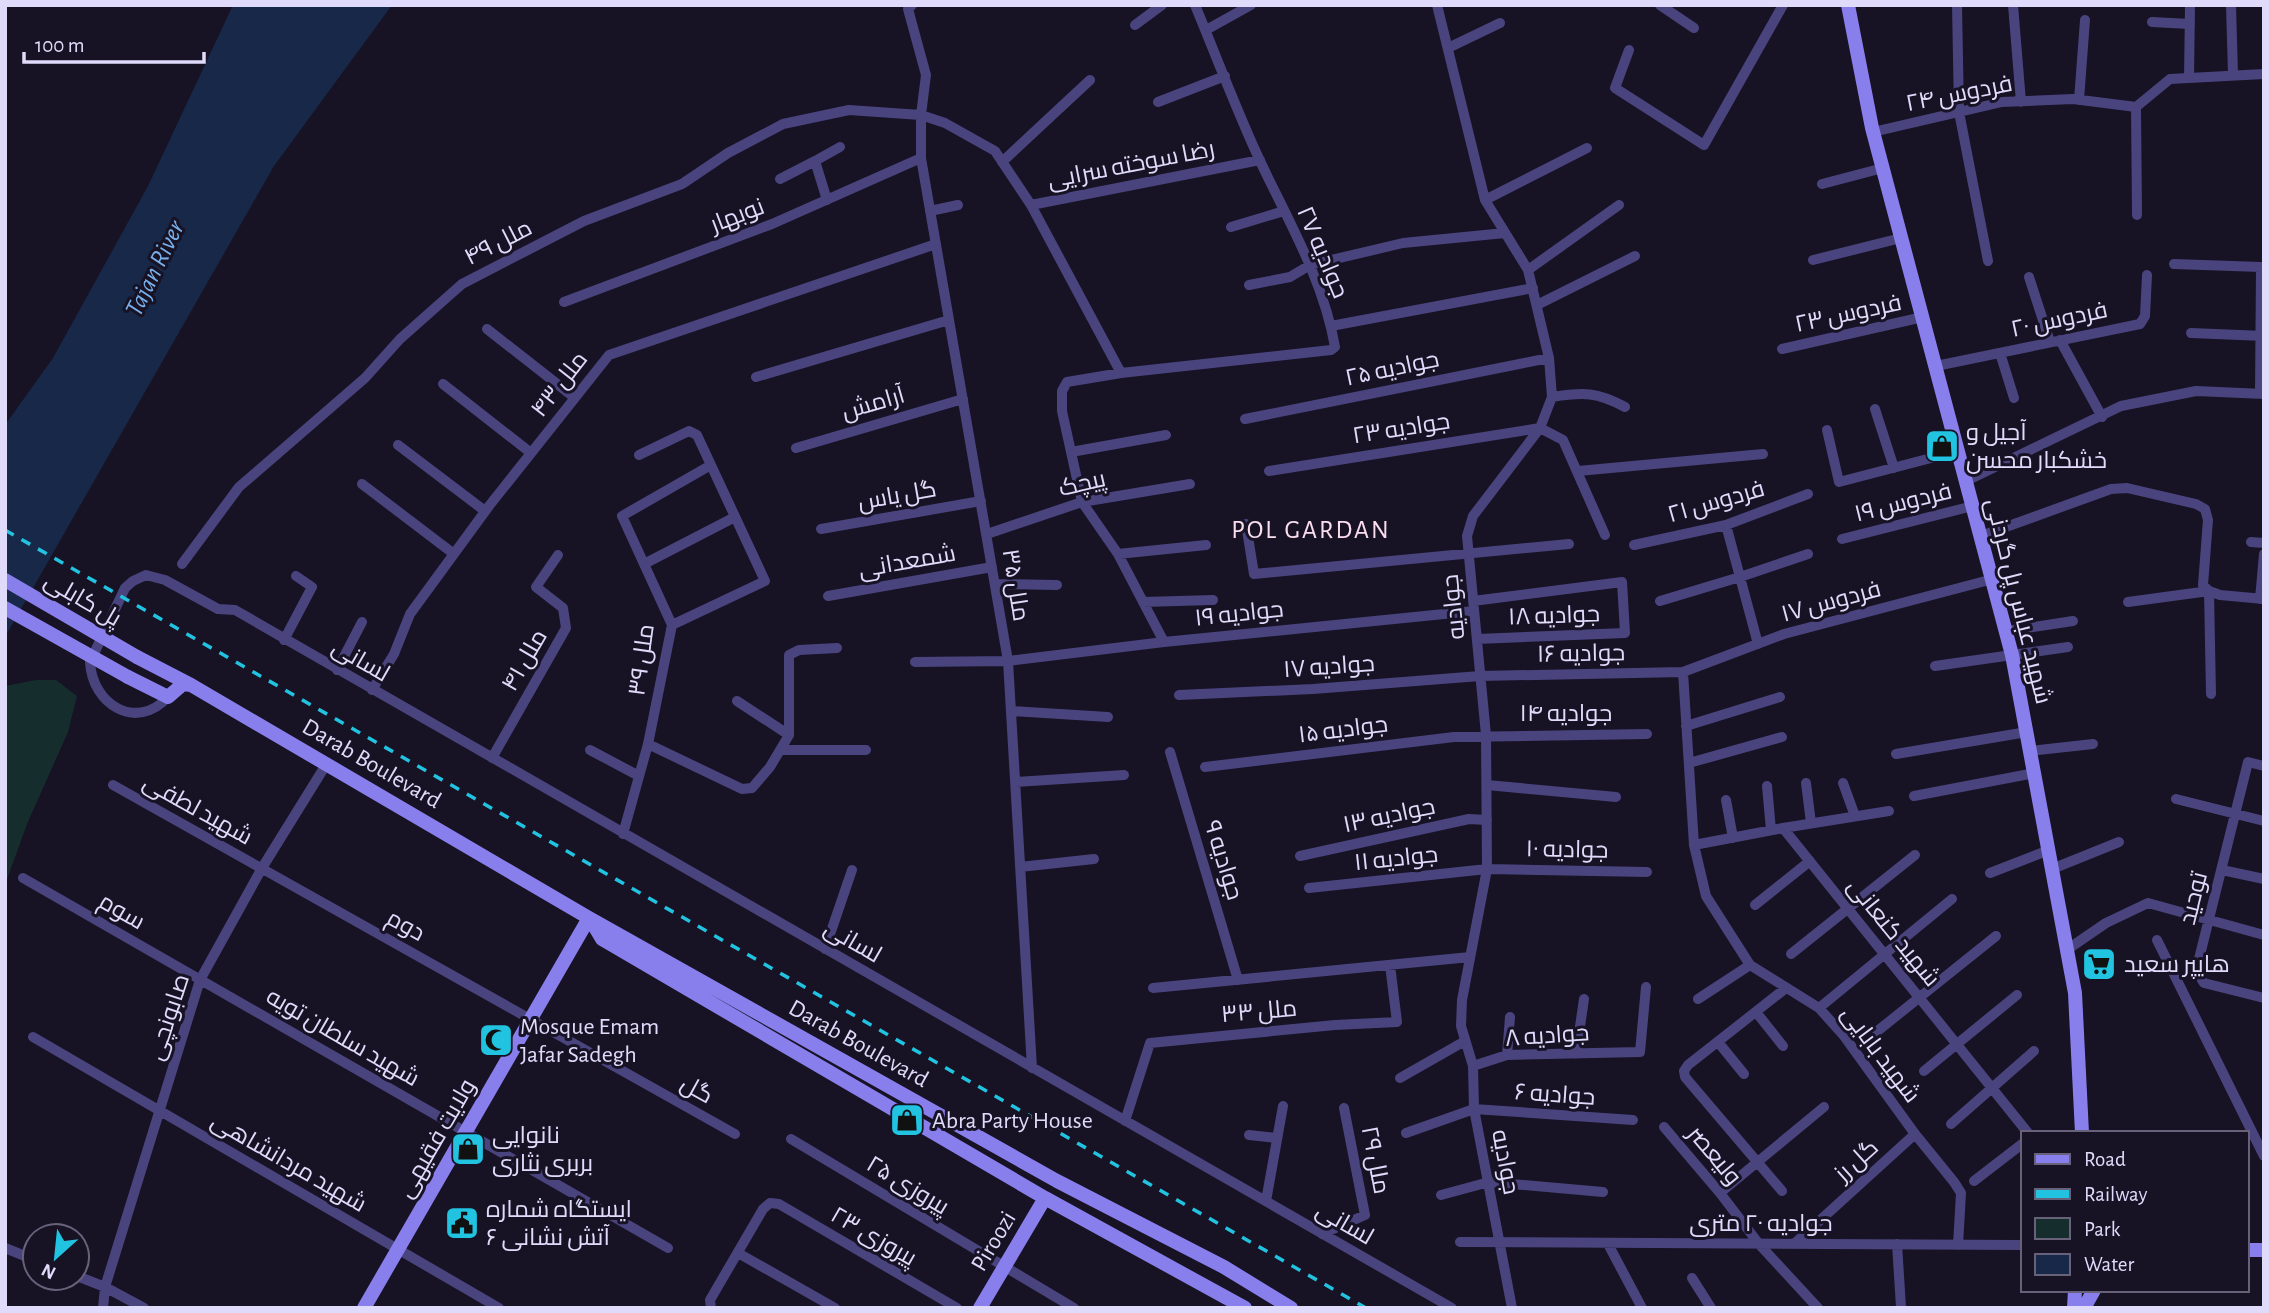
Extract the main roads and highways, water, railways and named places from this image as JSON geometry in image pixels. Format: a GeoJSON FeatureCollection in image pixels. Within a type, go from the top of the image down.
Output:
{"type":"FeatureCollection","features":[{"type":"Feature","properties":{"kind":"main road","name":"شهید عباس پل گردنی"},"geometry":{"type":"LineString","coordinates":[[1848,5],[1873,132],[2012,655],[2075,993],[2082,1131]]}},
{"type":"Feature","properties":{"kind":"main road","name":"پل کابلی"},"geometry":{"type":"LineString","coordinates":[[5,580],[137,657],[191,685]]}},
{"type":"Feature","properties":{"kind":"main road","name":"پل کابلی"},"geometry":{"type":"LineString","coordinates":[[5,608],[168,698],[183,684],[191,685]]}},
{"type":"Feature","properties":{"kind":"main road","name":"Darab Boulevard"},"geometry":{"type":"LineString","coordinates":[[191,685],[589,918],[1057,1181],[1235,1274],[1287,1307]]}},
{"type":"Feature","properties":{"kind":"main road","name":"Darab Boulevard"},"geometry":{"type":"LineString","coordinates":[[589,918],[603,939],[1045,1198],[1245,1308]]}},
{"type":"Feature","properties":{"kind":"main road","name":"ولایت فقیهی"},"geometry":{"type":"LineString","coordinates":[[364,1308],[589,918]]}},
{"type":"Feature","properties":{"kind":"main road","name":"Piroozi"},"geometry":{"type":"LineString","coordinates":[[980,1308],[1045,1198]]}},
{"type":"Feature","properties":{"kind":"main road"},"geometry":{"type":"LineString","coordinates":[[1224,1295],[1235,1274]]}},
{"type":"Feature","properties":{"kind":"main road"},"geometry":{"type":"LineString","coordinates":[[2084,1308],[2093,1292]]}},
{"type":"Feature","properties":{"kind":"water","name":"Tajan River"},"geometry":{"type":"Polygon","coordinates":[[[233,5],[392,5],[274,166],[5,637],[5,425],[53,358],[148,186],[233,5]]]}},
{"type":"Feature","properties":{"kind":"railway"},"geometry":{"type":"LineString","coordinates":[[5,530],[1366,1308]]}},
{"type":"Feature","properties":{"kind":"place","name":"آجیل و خشکبار محسن"},"geometry":{"type":"Point","coordinates":[1942,446]}},
{"type":"Feature","properties":{"kind":"place","name":"هایپر سعید"},"geometry":{"type":"Point","coordinates":[2099,964]}},
{"type":"Feature","properties":{"kind":"place","name":"Mosque Emam Jafar Sadegh"},"geometry":{"type":"Point","coordinates":[496,1040]}},
{"type":"Feature","properties":{"kind":"place","name":"Abra Party House"},"geometry":{"type":"Point","coordinates":[907,1120]}},
{"type":"Feature","properties":{"kind":"place","name":"نانوایی بربری نثاری"},"geometry":{"type":"Point","coordinates":[468,1149]}},
{"type":"Feature","properties":{"kind":"place","name":"ایستگاه شماره ۶ آتش نشانی"},"geometry":{"type":"Point","coordinates":[462,1223]}},
{"type":"Feature","properties":{"kind":"district","name":"POL GARDAN"},"geometry":{"type":"Point","coordinates":[1311,529]}}]}
